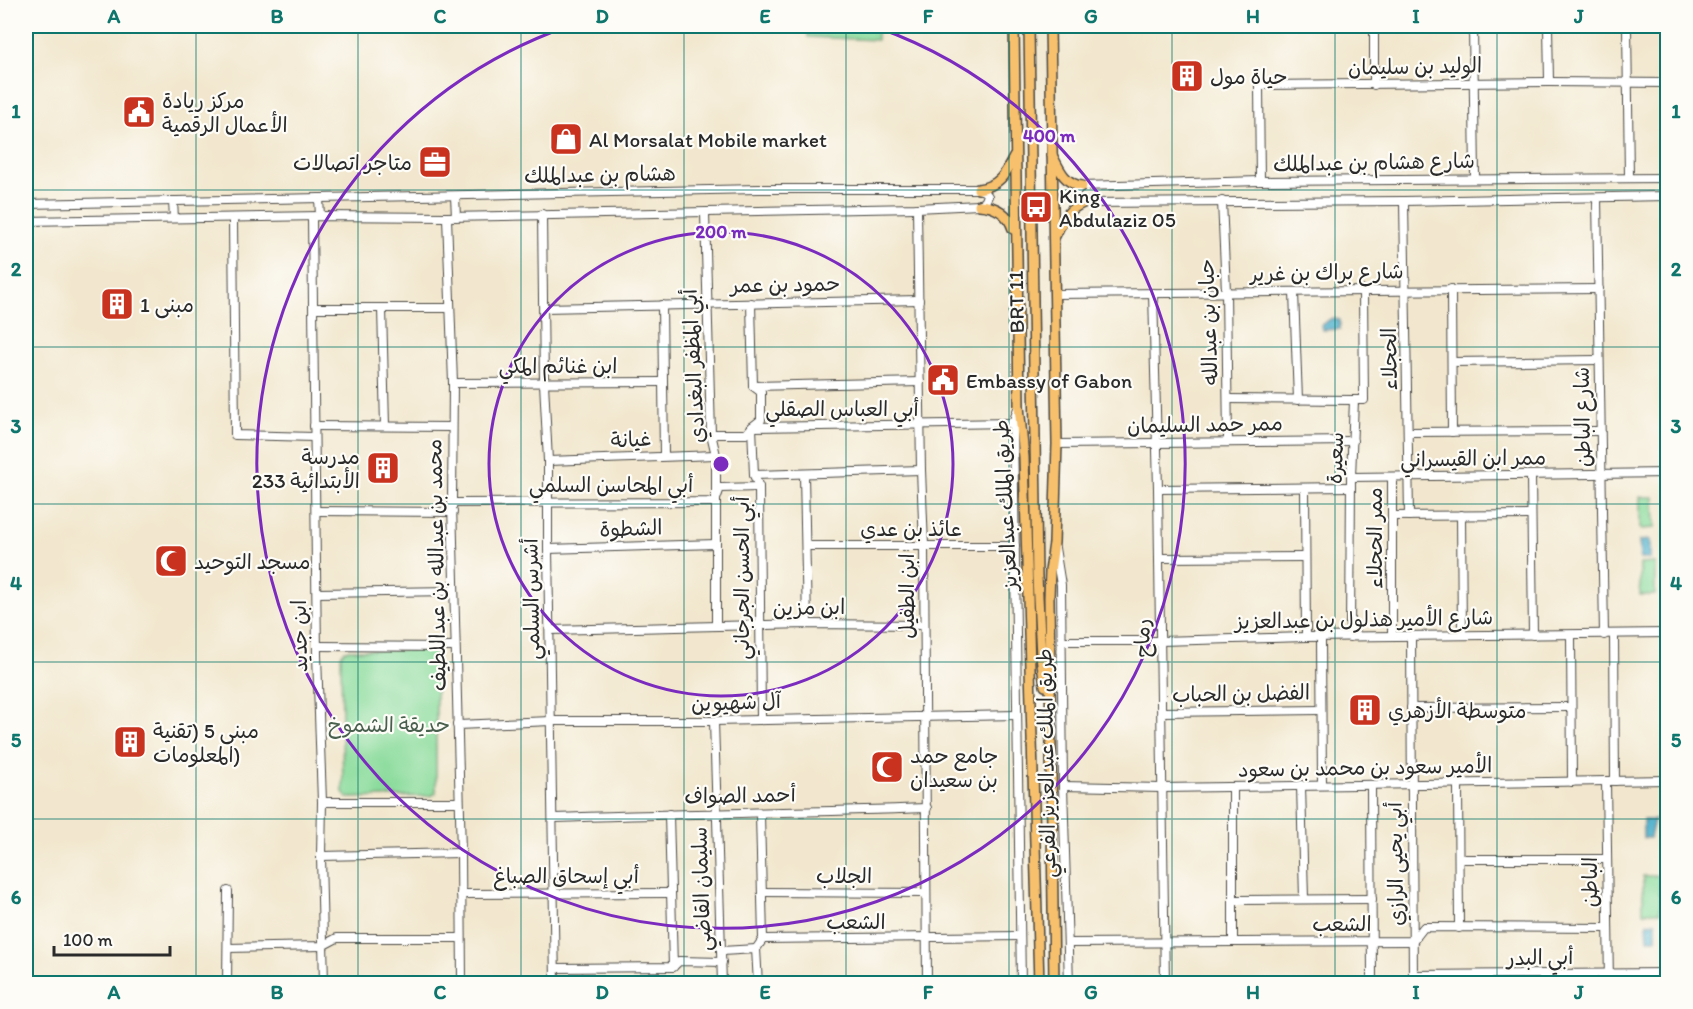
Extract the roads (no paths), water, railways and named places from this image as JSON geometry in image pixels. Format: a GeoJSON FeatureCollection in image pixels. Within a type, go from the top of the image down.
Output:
{"type":"FeatureCollection","features":[{"type":"Feature","properties":{"kind":"main road","name":"طريق الملك عبدالعزيز"},"geometry":{"type":"LineString","coordinates":[[1014,26],[1019,406],[1024,457],[1039,984]]}},
{"type":"Feature","properties":{"kind":"main road","name":"BRT 11"},"geometry":{"type":"LineString","coordinates":[[1029,26],[1037,577],[1041,656],[1049,703]]}},
{"type":"Feature","properties":{"kind":"main road","name":"طريق الملك عبدالعزيز"},"geometry":{"type":"LineString","coordinates":[[1050,26],[1057,444],[1054,543],[1049,598],[1054,984]]}},
{"type":"Feature","properties":{"kind":"main road"},"geometry":{"type":"LineString","coordinates":[[1051,153],[1068,182],[1082,186]]}},
{"type":"Feature","properties":{"kind":"main road"},"geometry":{"type":"LineString","coordinates":[[978,189],[992,186],[1003,178],[1014,155]]}},
{"type":"Feature","properties":{"kind":"main road"},"geometry":{"type":"LineString","coordinates":[[1053,240],[1066,214],[1083,203]]}},
{"type":"Feature","properties":{"kind":"main road"},"geometry":{"type":"LineString","coordinates":[[979,205],[1001,211],[1011,222],[1016,238]]}},
{"type":"Feature","properties":{"kind":"main road","name":"BRT 11"},"geometry":{"type":"LineString","coordinates":[[1029,660],[1035,643],[1037,577]]}},
{"type":"Feature","properties":{"kind":"street"},"geometry":{"type":"LineString","coordinates":[[1374,26],[1374,85]]}},
{"type":"Feature","properties":{"kind":"street"},"geometry":{"type":"LineString","coordinates":[[1473,26],[1475,178]]}},
{"type":"Feature","properties":{"kind":"street"},"geometry":{"type":"LineString","coordinates":[[1548,26],[1550,82]]}},
{"type":"Feature","properties":{"kind":"street"},"geometry":{"type":"LineString","coordinates":[[1627,26],[1629,178]]}},
{"type":"Feature","properties":{"kind":"street","name":"الوليد بن سليمان"},"geometry":{"type":"LineString","coordinates":[[1260,181],[1258,86],[1550,82],[1668,83]]}},
{"type":"Feature","properties":{"kind":"street","name":"شارع هشام بن عبدالملك"},"geometry":{"type":"LineString","coordinates":[[1082,186],[1475,178],[1668,178]]}},
{"type":"Feature","properties":{"kind":"street"},"geometry":{"type":"LineString","coordinates":[[1082,186],[1075,196],[1083,203]]}},
{"type":"Feature","properties":{"kind":"street","name":"هشام بن عبدالملك"},"geometry":{"type":"LineString","coordinates":[[26,204],[747,189],[978,189]]}},
{"type":"Feature","properties":{"kind":"street"},"geometry":{"type":"LineString","coordinates":[[978,189],[984,191],[988,196],[985,202],[979,205]]}},
{"type":"Feature","properties":{"kind":"street"},"geometry":{"type":"LineString","coordinates":[[455,196],[456,217]]}},
{"type":"Feature","properties":{"kind":"street","name":"شارع هشام بن عبدالملك"},"geometry":{"type":"LineString","coordinates":[[1083,203],[1404,201],[1668,196]]}},
{"type":"Feature","properties":{"kind":"street","name":"ابن جديد"},"geometry":{"type":"LineString","coordinates":[[319,198],[316,216],[314,308],[314,437],[324,984]]}},
{"type":"Feature","properties":{"kind":"street","name":"شارع الباطن"},"geometry":{"type":"LineString","coordinates":[[1597,198],[1604,634]]}},
{"type":"Feature","properties":{"kind":"street"},"geometry":{"type":"LineString","coordinates":[[173,201],[174,218]]}},
{"type":"Feature","properties":{"kind":"street","name":"حبان بن عبدالله"},"geometry":{"type":"LineString","coordinates":[[1222,201],[1226,291],[1227,442]]}},
{"type":"Feature","properties":{"kind":"street","name":"الحجلاء"},"geometry":{"type":"LineString","coordinates":[[1404,201],[1408,516]]}},
{"type":"Feature","properties":{"kind":"street","name":"هشام بن عبدالملك"},"geometry":{"type":"LineString","coordinates":[[26,221],[705,213],[979,205]]}},
{"type":"Feature","properties":{"kind":"street","name":"ابن الطفيل"},"geometry":{"type":"LineString","coordinates":[[918,208],[924,546],[927,982]]}},
{"type":"Feature","properties":{"kind":"street","name":"أبي المظفر البغدادي"},"geometry":{"type":"LineString","coordinates":[[705,213],[711,434],[716,455],[716,627]]}},
{"type":"Feature","properties":{"kind":"street","name":"أشرس السلمي"},"geometry":{"type":"LineString","coordinates":[[542,214],[544,383],[548,461],[555,984]]}},
{"type":"Feature","properties":{"kind":"street","name":"محمد بن عبدالله بن عبداللطيف"},"geometry":{"type":"LineString","coordinates":[[447,217],[453,383],[452,503],[462,984]]}},
{"type":"Feature","properties":{"kind":"street"},"geometry":{"type":"LineString","coordinates":[[233,219],[235,435],[314,437]]}},
{"type":"Feature","properties":{"kind":"street","name":"شارع براك بن غرير"},"geometry":{"type":"LineString","coordinates":[[1055,294],[1599,288]]}},
{"type":"Feature","properties":{"kind":"street"},"geometry":{"type":"LineString","coordinates":[[1451,289],[1452,432]]}},
{"type":"Feature","properties":{"kind":"street","name":"سعيرة"},"geometry":{"type":"LineString","coordinates":[[1350,637],[1354,400],[1364,400],[1364,290]]}},
{"type":"Feature","properties":{"kind":"street"},"geometry":{"type":"LineString","coordinates":[[1294,292],[1298,400]]}},
{"type":"Feature","properties":{"kind":"street","name":"رماح"},"geometry":{"type":"LineString","coordinates":[[1153,293],[1165,984]]}},
{"type":"Feature","properties":{"kind":"street","name":"حمود بن عمر"},"geometry":{"type":"LineString","coordinates":[[544,308],[919,300]]}},
{"type":"Feature","properties":{"kind":"street","name":"أبي الحسن الجرجاني"},"geometry":{"type":"LineString","coordinates":[[752,303],[753,386],[761,392],[761,420],[752,427],[754,475],[759,486],[761,719]]}},
{"type":"Feature","properties":{"kind":"street"},"geometry":{"type":"LineString","coordinates":[[662,305],[664,456]]}},
{"type":"Feature","properties":{"kind":"street"},"geometry":{"type":"LineString","coordinates":[[314,308],[450,308]]}},
{"type":"Feature","properties":{"kind":"street"},"geometry":{"type":"LineString","coordinates":[[382,308],[385,426]]}},
{"type":"Feature","properties":{"kind":"street"},"geometry":{"type":"LineString","coordinates":[[1452,362],[1599,360]]}},
{"type":"Feature","properties":{"kind":"street","name":"ابن غنائم المكي"},"geometry":{"type":"LineString","coordinates":[[453,383],[663,382]]}},
{"type":"Feature","properties":{"kind":"street"},"geometry":{"type":"LineString","coordinates":[[753,386],[920,382]]}},
{"type":"Feature","properties":{"kind":"street"},"geometry":{"type":"LineString","coordinates":[[1228,399],[1354,400]]}},
{"type":"Feature","properties":{"kind":"street","name":"طريق الملك عبدالعزيز الفرعي"},"geometry":{"type":"LineString","coordinates":[[1019,406],[1013,423],[1021,984]]}},
{"type":"Feature","properties":{"kind":"street","name":"أبي العباس الصقلي"},"geometry":{"type":"LineString","coordinates":[[711,434],[746,434],[752,427],[1013,423]]}},
{"type":"Feature","properties":{"kind":"street"},"geometry":{"type":"LineString","coordinates":[[314,426],[452,427]]}},
{"type":"Feature","properties":{"kind":"street"},"geometry":{"type":"LineString","coordinates":[[1408,432],[1600,431]]}},
{"type":"Feature","properties":{"kind":"street","name":"ممر حمد السليمان"},"geometry":{"type":"LineString","coordinates":[[1057,444],[1353,441]]}},
{"type":"Feature","properties":{"kind":"street","name":"غيانة"},"geometry":{"type":"LineString","coordinates":[[548,461],[716,455]]}},
{"type":"Feature","properties":{"kind":"street"},"geometry":{"type":"LineString","coordinates":[[754,475],[921,470]]}},
{"type":"Feature","properties":{"kind":"street","name":"ممر ابن القيسراني"},"geometry":{"type":"LineString","coordinates":[[1351,477],[1668,473]]}},
{"type":"Feature","properties":{"kind":"street"},"geometry":{"type":"LineString","coordinates":[[804,474],[807,624]]}},
{"type":"Feature","properties":{"kind":"street"},"geometry":{"type":"LineString","coordinates":[[1531,475],[1533,635]]}},
{"type":"Feature","properties":{"kind":"street","name":"ممر الحجلاء"},"geometry":{"type":"LineString","coordinates":[[1392,477],[1392,636]]}},
{"type":"Feature","properties":{"kind":"street","name":"أبي المحاسن السلمي"},"geometry":{"type":"LineString","coordinates":[[452,503],[715,502],[720,488],[759,486]]}},
{"type":"Feature","properties":{"kind":"street"},"geometry":{"type":"LineString","coordinates":[[1158,489],[1351,487]]}},
{"type":"Feature","properties":{"kind":"street"},"geometry":{"type":"LineString","coordinates":[[1305,488],[1306,637]]}},
{"type":"Feature","properties":{"kind":"street"},"geometry":{"type":"LineString","coordinates":[[316,511],[453,512]]}},
{"type":"Feature","properties":{"kind":"street"},"geometry":{"type":"LineString","coordinates":[[1461,515],[1462,635]]}},
{"type":"Feature","properties":{"kind":"street"},"geometry":{"type":"LineString","coordinates":[[1392,516],[1531,515]]}},
{"type":"Feature","properties":{"kind":"street","name":"طريق الملك عبدالعزيز الفرعي"},"geometry":{"type":"LineString","coordinates":[[1054,543],[1061,585],[1063,786],[1070,984]]}},
{"type":"Feature","properties":{"kind":"street","name":"الشطوة"},"geometry":{"type":"LineString","coordinates":[[548,549],[716,544]]}},
{"type":"Feature","properties":{"kind":"street","name":"عائذ بن عدي"},"geometry":{"type":"LineString","coordinates":[[807,546],[1015,546]]}},
{"type":"Feature","properties":{"kind":"street"},"geometry":{"type":"LineString","coordinates":[[1159,558],[1305,557]]}},
{"type":"Feature","properties":{"kind":"street"},"geometry":{"type":"LineString","coordinates":[[317,593],[454,591]]}},
{"type":"Feature","properties":{"kind":"street","name":"ابن مزين"},"geometry":{"type":"LineString","coordinates":[[550,630],[807,624],[924,625]]}},
{"type":"Feature","properties":{"kind":"street","name":"شارع الأمير هذلول بن عبدالعزيز"},"geometry":{"type":"LineString","coordinates":[[1062,641],[1668,633]]}},
{"type":"Feature","properties":{"kind":"street"},"geometry":{"type":"LineString","coordinates":[[1614,634],[1616,781]]}},
{"type":"Feature","properties":{"kind":"street"},"geometry":{"type":"LineString","coordinates":[[1571,635],[1572,782]]}},
{"type":"Feature","properties":{"kind":"street","name":"أبي يحيى الرازي"},"geometry":{"type":"LineString","coordinates":[[1411,636],[1413,979]]}},
{"type":"Feature","properties":{"kind":"street"},"geometry":{"type":"LineString","coordinates":[[1321,637],[1322,784]]}},
{"type":"Feature","properties":{"kind":"street"},"geometry":{"type":"LineString","coordinates":[[317,646],[455,647]]}},
{"type":"Feature","properties":{"kind":"street"},"geometry":{"type":"LineString","coordinates":[[1411,708],[1570,707]]}},
{"type":"Feature","properties":{"kind":"street","name":"الفضل بن الحباب"},"geometry":{"type":"LineString","coordinates":[[1162,712],[1321,710]]}},
{"type":"Feature","properties":{"kind":"street","name":"آل شهيوين"},"geometry":{"type":"LineString","coordinates":[[457,725],[551,721],[714,721],[1017,715]]}},
{"type":"Feature","properties":{"kind":"street","name":"سليمان القاضي"},"geometry":{"type":"LineString","coordinates":[[714,721],[722,984]]}},
{"type":"Feature","properties":{"kind":"street","name":"الأمير سعود بن محمد بن سعود"},"geometry":{"type":"LineString","coordinates":[[1063,786],[1162,788],[1301,784],[1668,780]]}},
{"type":"Feature","properties":{"kind":"street","name":"الباطن"},"geometry":{"type":"LineString","coordinates":[[1606,781],[1609,984]]}},
{"type":"Feature","properties":{"kind":"street"},"geometry":{"type":"LineString","coordinates":[[1301,784],[1304,899]]}},
{"type":"Feature","properties":{"kind":"street"},"geometry":{"type":"LineString","coordinates":[[1458,784],[1459,927]]}},
{"type":"Feature","properties":{"kind":"street"},"geometry":{"type":"LineString","coordinates":[[1371,785],[1372,984]]}},
{"type":"Feature","properties":{"kind":"street"},"geometry":{"type":"LineString","coordinates":[[1233,787],[1233,941]]}},
{"type":"Feature","properties":{"kind":"street"},"geometry":{"type":"LineString","coordinates":[[322,802],[459,802]]}},
{"type":"Feature","properties":{"kind":"street","name":"أحمد الصواف"},"geometry":{"type":"LineString","coordinates":[[554,818],[927,808]]}},
{"type":"Feature","properties":{"kind":"street"},"geometry":{"type":"LineString","coordinates":[[669,814],[672,967]]}},
{"type":"Feature","properties":{"kind":"street"},"geometry":{"type":"LineString","coordinates":[[758,984],[756,949],[763,939],[760,814]]}},
{"type":"Feature","properties":{"kind":"street"},"geometry":{"type":"LineString","coordinates":[[321,856],[461,853]]}},
{"type":"Feature","properties":{"kind":"street"},"geometry":{"type":"LineString","coordinates":[[1459,859],[1607,859]]}},
{"type":"Feature","properties":{"kind":"street"},"geometry":{"type":"LineString","coordinates":[[227,984],[228,891]]}},
{"type":"Feature","properties":{"kind":"street","name":"الجلاب"},"geometry":{"type":"LineString","coordinates":[[762,892],[926,893]]}},
{"type":"Feature","properties":{"kind":"street","name":"أبي إسحاق الصباغ"},"geometry":{"type":"LineString","coordinates":[[461,894],[670,893]]}},
{"type":"Feature","properties":{"kind":"street"},"geometry":{"type":"LineString","coordinates":[[1234,900],[1372,899]]}},
{"type":"Feature","properties":{"kind":"street"},"geometry":{"type":"LineString","coordinates":[[1413,941],[1424,927],[1608,928]]}},
{"type":"Feature","properties":{"kind":"street","name":"الشعب"},"geometry":{"type":"LineString","coordinates":[[763,939],[927,939],[936,936],[1020,936]]}},
{"type":"Feature","properties":{"kind":"street"},"geometry":{"type":"LineString","coordinates":[[228,948],[322,946],[337,938],[460,938]]}},
{"type":"Feature","properties":{"kind":"street","name":"الشعب"},"geometry":{"type":"LineString","coordinates":[[1069,943],[1413,941]]}},
{"type":"Feature","properties":{"kind":"street"},"geometry":{"type":"LineString","coordinates":[[722,951],[756,949]]}},
{"type":"Feature","properties":{"kind":"street"},"geometry":{"type":"LineString","coordinates":[[555,968],[672,967],[679,961],[722,962]]}},
{"type":"Feature","properties":{"kind":"street","name":"أبي البدر"},"geometry":{"type":"LineString","coordinates":[[1413,979],[1537,979],[1668,973]]}},
{"type":"Feature","properties":{"kind":"street"},"geometry":{"type":"LineString","coordinates":[[810,983],[927,982]]}},
{"type":"Feature","properties":{"kind":"water"},"geometry":{"type":"Polygon","coordinates":[[[1332,318],[1340,320],[1340,329],[1322,330],[1321,325],[1332,318]]]}},
{"type":"Feature","properties":{"kind":"water"},"geometry":{"type":"Polygon","coordinates":[[[1650,540],[1650,559],[1640,559],[1639,541],[1650,540]]]}},
{"type":"Feature","properties":{"kind":"water"},"geometry":{"type":"Polygon","coordinates":[[[1643,820],[1654,820],[1650,838],[1643,838],[1643,820]]]}},
{"type":"Feature","properties":{"kind":"water"},"geometry":{"type":"Polygon","coordinates":[[[1656,922],[1656,939],[1648,939],[1647,923],[1656,922]]]}},
{"type":"Feature","properties":{"kind":"place","name":"حياة مول"},"geometry":{"type":"Point","coordinates":[1187,76]}},
{"type":"Feature","properties":{"kind":"place","name":"مركز ريادة الأعمال الرقمية"},"geometry":{"type":"Point","coordinates":[139,112]}},
{"type":"Feature","properties":{"kind":"place","name":"Al Morsalat Mobile market"},"geometry":{"type":"Point","coordinates":[566,139]}},
{"type":"Feature","properties":{"kind":"place","name":"متاجر اتصالات"},"geometry":{"type":"Point","coordinates":[435,162]}},
{"type":"Feature","properties":{"kind":"place","name":"King Abdulaziz 05"},"geometry":{"type":"Point","coordinates":[1036,207]}},
{"type":"Feature","properties":{"kind":"place","name":"مبنى 1"},"geometry":{"type":"Point","coordinates":[117,304]}},
{"type":"Feature","properties":{"kind":"place","name":"Embassy of Gabon"},"geometry":{"type":"Point","coordinates":[943,380]}},
{"type":"Feature","properties":{"kind":"place","name":"مدرسة الأبتدائية 233"},"geometry":{"type":"Point","coordinates":[383,468]}},
{"type":"Feature","properties":{"kind":"place","name":"مسجد التوحيد"},"geometry":{"type":"Point","coordinates":[171,561]}},
{"type":"Feature","properties":{"kind":"place","name":"متوسطة الأزهري"},"geometry":{"type":"Point","coordinates":[1365,710]}},
{"type":"Feature","properties":{"kind":"place","name":"مبنى 5 (تقنية المعلومات)"},"geometry":{"type":"Point","coordinates":[130,742]}},
{"type":"Feature","properties":{"kind":"place","name":"جامع حمد بن سعيدان"},"geometry":{"type":"Point","coordinates":[887,767]}},
{"type":"Feature","properties":{"kind":"park label","name":"حديقة الشموخ"},"geometry":{"type":"Point","coordinates":[389,724]}}]}
